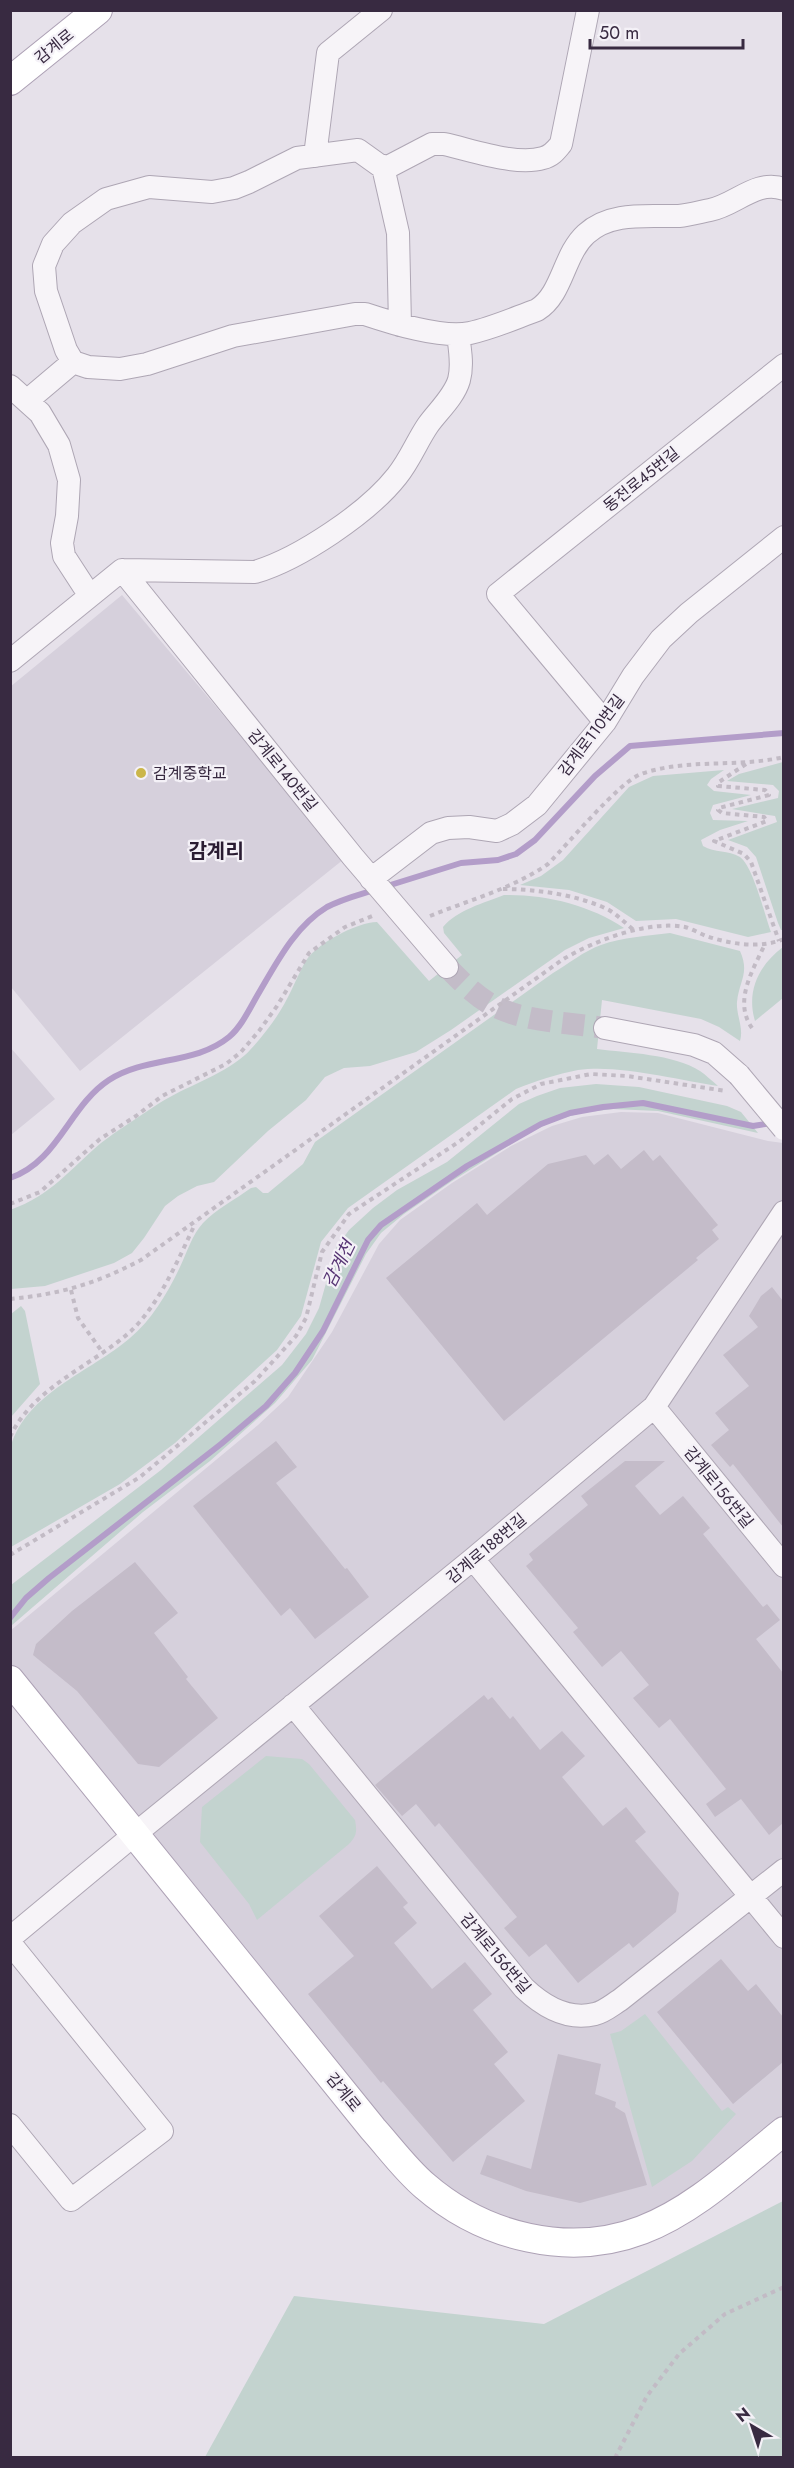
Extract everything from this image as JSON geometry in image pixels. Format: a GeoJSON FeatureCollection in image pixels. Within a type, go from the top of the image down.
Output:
{"type":"FeatureCollection","features":[{"type":"Feature","properties":{"kind":"main road","name":"감계로"},"geometry":{"type":"LineString","coordinates":[[10,81],[98,10]]}},
{"type":"Feature","properties":{"kind":"main road","name":"감계로"},"geometry":{"type":"LineString","coordinates":[[14,1683],[401,2161],[424,2186],[449,2205],[507,2231],[549,2242],[588,2244],[608,2240],[643,2230],[669,2218],[727,2177],[783,2131]]}},
{"type":"Feature","properties":{"kind":"street"},"geometry":{"type":"LineString","coordinates":[[315,156],[328,53],[381,10]]}},
{"type":"Feature","properties":{"kind":"street"},"geometry":{"type":"LineString","coordinates":[[588,10],[561,144],[555,153],[545,158],[525,161],[444,144],[432,144],[388,167],[383,167],[358,150],[297,158],[234,188],[212,192],[149,188],[106,199],[72,223],[53,244],[44,266],[46,291],[66,350],[73,362],[88,367],[120,369],[147,364],[233,336],[355,314],[365,314],[400,325],[458,335],[471,333],[537,310],[546,304],[569,255],[586,234],[604,222],[624,217],[681,215],[716,209],[751,191],[767,186],[783,189]]}},
{"type":"Feature","properties":{"kind":"street"},"geometry":{"type":"LineString","coordinates":[[383,167],[398,233],[400,325]]}},
{"type":"Feature","properties":{"kind":"street"},"geometry":{"type":"LineString","coordinates":[[10,661],[122,570],[255,572],[274,567],[332,532],[383,492],[396,477],[429,424],[457,386],[461,365],[458,335]]}},
{"type":"Feature","properties":{"kind":"street"},"geometry":{"type":"LineString","coordinates":[[73,362],[19,393],[51,428],[65,462],[69,480],[67,516],[62,543],[64,556],[90,596]]}},
{"type":"Feature","properties":{"kind":"street","name":"동전로45번길"},"geometry":{"type":"LineString","coordinates":[[605,722],[498,594],[783,364]]}},
{"type":"Feature","properties":{"kind":"street","name":"감계로110번길"},"geometry":{"type":"LineString","coordinates":[[371,879],[430,833],[448,828],[470,827],[496,831],[512,824],[537,805],[605,722],[633,676],[662,639],[689,612],[783,537]]}},
{"type":"Feature","properties":{"kind":"street","name":"감계로140번길"},"geometry":{"type":"LineString","coordinates":[[122,570],[371,879],[447,967]]}},
{"type":"Feature","properties":{"kind":"street"},"geometry":{"type":"LineString","coordinates":[[605,1028],[694,1045],[714,1053],[739,1075],[783,1129]]}},
{"type":"Feature","properties":{"kind":"street","name":"감계로188번길"},"geometry":{"type":"LineString","coordinates":[[10,1938],[473,1560],[654,1407],[783,1212]]}},
{"type":"Feature","properties":{"kind":"street","name":"감계로156번길"},"geometry":{"type":"LineString","coordinates":[[654,1407],[783,1566]]}},
{"type":"Feature","properties":{"kind":"street"},"geometry":{"type":"LineString","coordinates":[[473,1560],[783,1936]]}},
{"type":"Feature","properties":{"kind":"street","name":"감계로156번길"},"geometry":{"type":"LineString","coordinates":[[293,1705],[524,1988],[544,2006],[556,2012],[571,2015],[596,2014],[620,2001],[783,1870]]}},
{"type":"Feature","properties":{"kind":"street"},"geometry":{"type":"LineString","coordinates":[[10,1943],[162,2131],[71,2200],[10,2126]]}},
{"type":"Feature","properties":{"kind":"path"},"geometry":{"type":"LineString","coordinates":[[412,927],[426,918],[520,882],[548,864],[622,785],[640,774],[680,766],[746,764],[783,757]]}},
{"type":"Feature","properties":{"kind":"path"},"geometry":{"type":"LineString","coordinates":[[10,1299],[71,1290],[111,1276],[141,1260],[562,960],[590,945],[647,927],[685,927],[729,942],[765,944],[781,940],[751,861],[744,854],[714,841],[767,821],[764,817],[722,813],[718,810],[769,795],[765,790],[718,786],[719,782],[746,764]]}},
{"type":"Feature","properties":{"kind":"path"},"geometry":{"type":"LineString","coordinates":[[499,889],[533,891],[595,905],[609,910],[635,931]]}},
{"type":"Feature","properties":{"kind":"path"},"geometry":{"type":"LineString","coordinates":[[10,1204],[40,1192],[100,1139],[162,1096],[226,1064],[241,1052],[259,1031],[309,953],[345,927],[395,908]]}},
{"type":"Feature","properties":{"kind":"path"},"geometry":{"type":"LineString","coordinates":[[752,1028],[747,1022],[744,997],[746,986],[765,944]]}},
{"type":"Feature","properties":{"kind":"path"},"geometry":{"type":"LineString","coordinates":[[10,1555],[140,1478],[255,1381],[296,1336],[306,1318],[322,1252],[349,1214],[460,1142],[512,1099],[541,1084],[591,1074],[627,1076],[759,1098]]}},
{"type":"Feature","properties":{"kind":"path"},"geometry":{"type":"LineString","coordinates":[[10,1437],[26,1411],[103,1353],[143,1318],[177,1263],[196,1222]]}},
{"type":"Feature","properties":{"kind":"path"},"geometry":{"type":"LineString","coordinates":[[71,1290],[78,1318],[103,1353]]}},
{"type":"Feature","properties":{"kind":"path"},"geometry":{"type":"LineString","coordinates":[[615,2457],[647,2396],[679,2354],[725,2314],[783,2287]]}},
{"type":"Feature","properties":{"kind":"shaded area","name":"감계중학교"},"geometry":{"type":"Polygon","coordinates":[[[122,595],[344,859],[80,1071],[11,987],[10,687],[122,595]]]}},
{"type":"Feature","properties":{"kind":"shaded area"},"geometry":{"type":"Polygon","coordinates":[[[783,762],[784,930],[781,930],[756,857],[747,847],[728,840],[777,822],[775,816],[732,809],[778,798],[779,791],[773,785],[727,781],[739,774],[783,762]]]}},
{"type":"Feature","properties":{"kind":"shaded area"},"geometry":{"type":"Polygon","coordinates":[[[724,770],[711,779],[707,785],[714,791],[751,795],[713,805],[710,813],[713,820],[748,821],[720,830],[701,840],[703,846],[731,853],[745,862],[754,880],[771,932],[748,937],[676,919],[636,921],[607,902],[569,890],[520,885],[541,876],[563,860],[629,787],[653,776],[724,770]]]}},
{"type":"Feature","properties":{"kind":"shaded area"},"geometry":{"type":"Polygon","coordinates":[[[504,895],[535,896],[567,902],[597,913],[624,928],[589,938],[565,950],[416,1052],[370,1066],[344,1068],[325,1077],[306,1100],[268,1131],[214,1182],[197,1186],[165,1206],[132,1253],[114,1263],[45,1286],[11,1289],[10,1210],[25,1204],[49,1189],[101,1143],[158,1104],[235,1063],[245,1055],[277,1016],[304,964],[316,949],[347,930],[377,922],[429,981],[462,955],[444,933],[443,927],[463,912],[504,895]]]}},
{"type":"Feature","properties":{"kind":"shaded area"},"geometry":{"type":"Polygon","coordinates":[[[670,933],[740,951],[744,971],[737,1002],[740,1041],[719,1027],[701,1019],[602,1000],[597,1049],[650,1055],[677,1061],[700,1071],[718,1086],[629,1071],[594,1069],[562,1074],[516,1089],[348,1208],[321,1242],[301,1316],[277,1350],[175,1443],[120,1484],[11,1547],[11,1446],[19,1427],[45,1397],[115,1350],[138,1331],[159,1305],[196,1233],[208,1218],[251,1188],[256,1187],[263,1193],[268,1193],[303,1164],[315,1142],[582,954],[618,940],[670,933]]]}},
{"type":"Feature","properties":{"kind":"shaded area"},"geometry":{"type":"Polygon","coordinates":[[[783,947],[783,998],[755,1021],[752,999],[757,979],[767,962],[783,947]]]}},
{"type":"Feature","properties":{"kind":"shaded area"},"geometry":{"type":"Polygon","coordinates":[[[10,1047],[55,1099],[11,1135],[10,1135],[10,1047]]]}},
{"type":"Feature","properties":{"kind":"shaded area"},"geometry":{"type":"Polygon","coordinates":[[[596,1084],[639,1087],[727,1106],[741,1112],[758,1133],[658,1111],[613,1109],[581,1113],[553,1121],[529,1133],[452,1181],[381,1233],[366,1254],[312,1360],[275,1403],[210,1461],[143,1512],[11,1626],[11,1585],[161,1470],[282,1365],[306,1334],[319,1308],[336,1248],[349,1230],[397,1190],[447,1162],[519,1104],[560,1088],[596,1084]]]}},
{"type":"Feature","properties":{"kind":"shaded area"},"geometry":{"type":"Polygon","coordinates":[[[621,1112],[658,1113],[783,1143],[783,2131],[727,2177],[587,2244],[449,2204],[11,1680],[10,1631],[258,1425],[288,1397],[332,1332],[379,1244],[400,1220],[452,1183],[511,1146],[552,1126],[582,1117],[621,1112]]]}},
{"type":"Feature","properties":{"kind":"shaded area"},"geometry":{"type":"Polygon","coordinates":[[[21,1306],[25,1311],[40,1384],[11,1417],[11,1314],[21,1306]]]}},
{"type":"Feature","properties":{"kind":"shaded area"},"geometry":{"type":"Polygon","coordinates":[[[266,1756],[302,1759],[309,1764],[355,1820],[356,1830],[349,1844],[257,1920],[249,1904],[200,1842],[202,1807],[266,1756]]]}},
{"type":"Feature","properties":{"kind":"shaded area"},"geometry":{"type":"Polygon","coordinates":[[[645,2014],[722,2111],[728,2107],[736,2114],[692,2161],[652,2187],[610,2034],[621,2031],[645,2014]]]}},
{"type":"Feature","properties":{"kind":"shaded area"},"geometry":{"type":"Polygon","coordinates":[[[783,2201],[783,2457],[205,2457],[294,2296],[544,2324],[783,2201]]]}},
{"type":"Feature","properties":{"kind":"building"},"geometry":{"type":"Polygon","coordinates":[[[644,1150],[653,1161],[660,1155],[718,1225],[712,1230],[719,1239],[696,1258],[698,1260],[504,1421],[386,1278],[477,1203],[487,1215],[548,1164],[586,1155],[594,1165],[608,1154],[621,1169],[644,1150]]]}},
{"type":"Feature","properties":{"kind":"building"},"geometry":{"type":"Polygon","coordinates":[[[772,1287],[783,1301],[783,1527],[733,1464],[730,1467],[711,1445],[729,1430],[715,1413],[749,1386],[723,1355],[758,1327],[749,1316],[761,1296],[772,1287]]]}},
{"type":"Feature","properties":{"kind":"building"},"geometry":{"type":"Polygon","coordinates":[[[276,1441],[297,1467],[276,1483],[369,1597],[315,1639],[290,1608],[281,1616],[193,1506],[276,1441]]]}},
{"type":"Feature","properties":{"kind":"building"},"geometry":{"type":"Polygon","coordinates":[[[625,1461],[665,1461],[635,1486],[660,1515],[683,1496],[710,1528],[703,1534],[763,1607],[767,1604],[780,1620],[756,1639],[783,1673],[783,1823],[769,1835],[741,1799],[715,1817],[706,1804],[726,1789],[670,1719],[659,1728],[633,1698],[649,1685],[621,1651],[602,1667],[573,1632],[578,1628],[526,1566],[533,1560],[529,1554],[588,1505],[581,1496],[625,1461]]]}},
{"type":"Feature","properties":{"kind":"building"},"geometry":{"type":"Polygon","coordinates":[[[135,1562],[178,1613],[154,1633],[188,1677],[186,1679],[218,1718],[159,1767],[138,1764],[77,1691],[33,1655],[36,1644],[72,1611],[135,1562]]]}},
{"type":"Feature","properties":{"kind":"building"},"geometry":{"type":"Polygon","coordinates":[[[484,1695],[488,1700],[492,1697],[510,1719],[513,1716],[540,1750],[562,1731],[585,1756],[562,1777],[603,1826],[626,1807],[646,1832],[635,1841],[679,1893],[676,1912],[633,1948],[629,1943],[578,1983],[546,1944],[529,1957],[504,1928],[517,1917],[439,1823],[435,1827],[416,1804],[402,1816],[375,1785],[484,1695]]]}},
{"type":"Feature","properties":{"kind":"building"},"geometry":{"type":"Polygon","coordinates":[[[377,1866],[408,1903],[403,1907],[417,1923],[394,1943],[432,1989],[465,1962],[492,1994],[473,2010],[508,2052],[494,2064],[525,2101],[453,2162],[383,2081],[381,2083],[308,1994],[354,1956],[319,1916],[377,1866]]]}},
{"type":"Feature","properties":{"kind":"building"},"geometry":{"type":"Polygon","coordinates":[[[721,1959],[748,1991],[756,1984],[783,2017],[783,2062],[733,2104],[657,2012],[721,1959]]]}},
{"type":"Feature","properties":{"kind":"building"},"geometry":{"type":"Polygon","coordinates":[[[558,2054],[601,2064],[595,2094],[616,2102],[615,2107],[625,2113],[647,2185],[580,2203],[526,2191],[480,2174],[487,2155],[531,2169],[558,2054]]]}},
{"type":"Feature","properties":{"kind":"waterway"},"geometry":{"type":"LineString","coordinates":[[384,887],[461,863],[498,860],[516,854],[535,840],[595,776],[630,746],[784,733]]}},
{"type":"Feature","properties":{"kind":"waterway"},"geometry":{"type":"LineString","coordinates":[[10,1178],[40,1160],[83,1104],[109,1080],[139,1067],[201,1052],[229,1037],[244,1018],[287,947],[305,925],[327,907],[374,890]]}},
{"type":"Feature","properties":{"kind":"waterway","name":"감계천"},"geometry":{"type":"LineString","coordinates":[[10,1618],[26,1598],[49,1578],[221,1444],[266,1406],[295,1373],[323,1331],[368,1240],[381,1225],[467,1166],[541,1124],[570,1113],[603,1107],[643,1103],[753,1126],[772,1123]]}},
{"type":"Feature","properties":{"kind":"tunnel"},"geometry":{"type":"LineString","coordinates":[[447,967],[477,995],[510,1013],[605,1028]]}},
{"type":"Feature","properties":{"kind":"place","name":"감계중학교"},"geometry":{"type":"Point","coordinates":[141,773]}},
{"type":"Feature","properties":{"kind":"district","name":"감계리"},"geometry":{"type":"Point","coordinates":[216,851]}}]}
